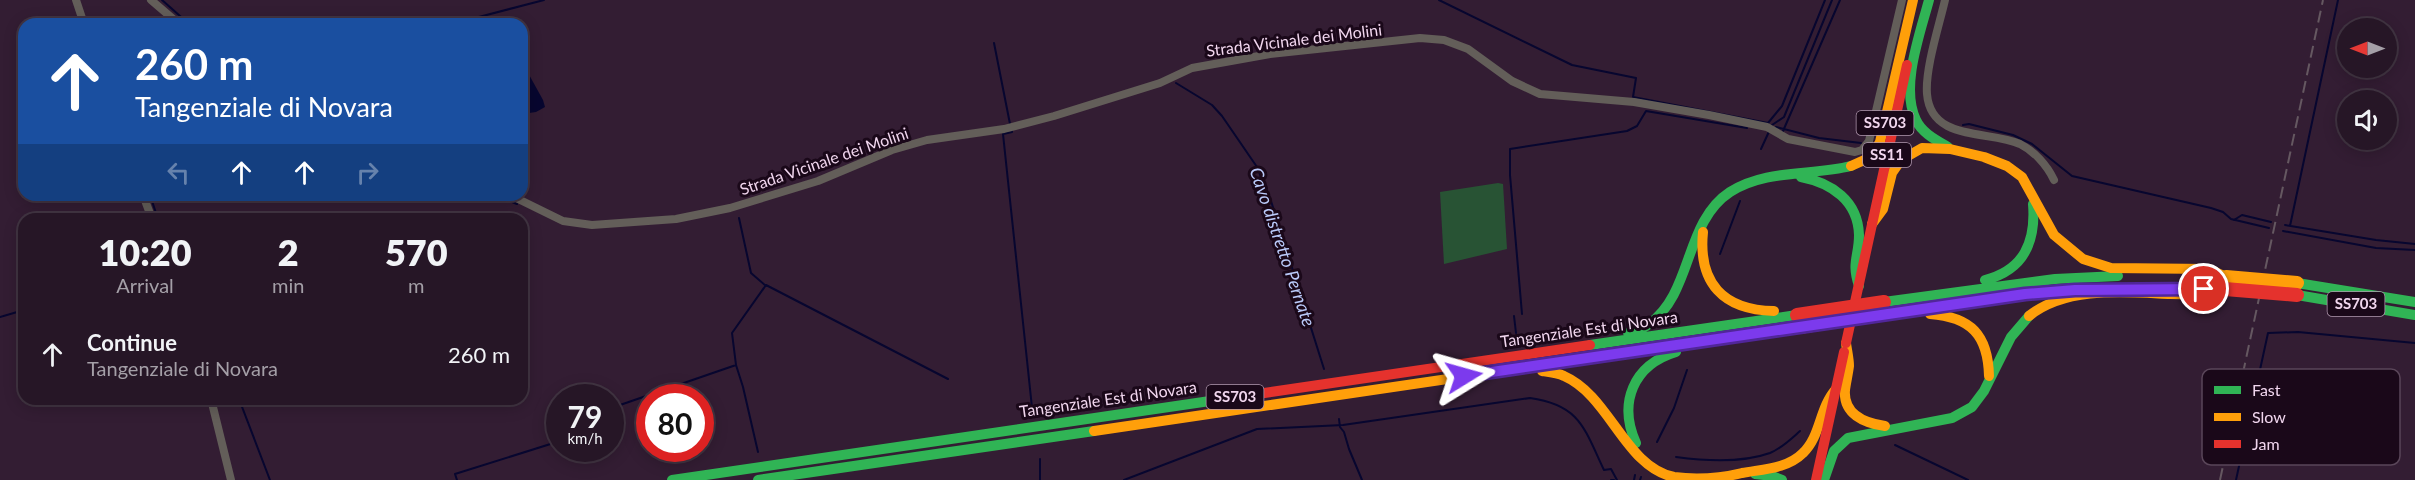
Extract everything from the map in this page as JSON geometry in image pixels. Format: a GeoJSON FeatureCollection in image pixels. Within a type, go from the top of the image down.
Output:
{"type":"FeatureCollection","features":[{"type":"Feature","properties":{"kind":"main road","name":"SS703"},"geometry":{"type":"LineString","coordinates":[[1436,368],[1486,354],[1642,329],[1662,314],[1668,304],[1694,242],[1718,202],[1741,186],[1786,176],[1853,166],[1873,155],[1882,137],[1913,0]]}},
{"type":"Feature","properties":{"kind":"main road","name":"SS11"},"geometry":{"type":"LineString","coordinates":[[1846,343],[1922,0]]}},
{"type":"Feature","properties":{"kind":"main road","name":"SS703"},"geometry":{"type":"LineString","coordinates":[[1929,0],[1910,83],[1911,104],[1915,120],[1926,133],[1950,149]]}},
{"type":"Feature","properties":{"kind":"main road","name":"SS703"},"geometry":{"type":"LineString","coordinates":[[1872,224],[1883,209],[1892,173],[1901,160],[1922,148],[1950,149],[1984,157],[2007,166],[2022,177],[2054,235],[2083,259],[2111,268],[2209,269],[2226,283]]}},
{"type":"Feature","properties":{"kind":"main road","name":"SS703"},"geometry":{"type":"LineString","coordinates":[[1786,176],[1823,182],[1838,190],[1847,199],[1856,216],[1859,232],[1854,269],[1859,286]]}},
{"type":"Feature","properties":{"kind":"main road"},"geometry":{"type":"LineString","coordinates":[[1883,308],[1893,294],[1996,279],[2010,272],[2023,258],[2034,232],[2033,197]]}},
{"type":"Feature","properties":{"kind":"main road","name":"SS703"},"geometry":{"type":"LineString","coordinates":[[1705,223],[1702,238],[1702,265],[1717,293],[1727,301],[1748,310],[1798,321]]}},
{"type":"Feature","properties":{"kind":"main road","name":"SS703"},"geometry":{"type":"LineString","coordinates":[[1824,480],[1832,454],[1841,442],[1858,435],[1940,421],[1961,415],[1977,404],[1988,387],[2012,335],[2029,316],[2051,302],[2098,295],[2210,295],[2226,283]]}},
{"type":"Feature","properties":{"kind":"main road","name":"SS703"},"geometry":{"type":"LineString","coordinates":[[1883,308],[2075,290],[2226,283],[2415,302]]}},
{"type":"Feature","properties":{"kind":"main road","name":"SS703"},"geometry":{"type":"LineString","coordinates":[[2297,289],[2415,315]]}},
{"type":"Feature","properties":{"kind":"main road"},"geometry":{"type":"LineString","coordinates":[[1798,321],[1883,308],[1957,318],[1972,327],[1984,341],[1990,358],[1988,387]]}},
{"type":"Feature","properties":{"kind":"main road","name":"Tangenziale Est di Novara"},"geometry":{"type":"LineString","coordinates":[[758,480],[1776,330],[1798,321]]}},
{"type":"Feature","properties":{"kind":"main road","name":"Tangenziale Est di Novara"},"geometry":{"type":"LineString","coordinates":[[672,480],[1436,368],[1798,321]]}},
{"type":"Feature","properties":{"kind":"main road","name":"SS703"},"geometry":{"type":"LineString","coordinates":[[1647,461],[1632,438],[1628,410],[1634,384],[1648,367],[1656,359],[1669,353],[1761,339],[1776,330]]}},
{"type":"Feature","properties":{"kind":"main road","name":"SS703"},"geometry":{"type":"LineString","coordinates":[[1846,343],[1849,367],[1845,396],[1849,409],[1858,420],[1866,424],[1903,427]]}},
{"type":"Feature","properties":{"kind":"main road"},"geometry":{"type":"LineString","coordinates":[[1816,480],[1846,343]]}},
{"type":"Feature","properties":{"kind":"main road","name":"SS703"},"geometry":{"type":"LineString","coordinates":[[1349,394],[1391,393],[1538,372],[1559,373],[1573,379],[1588,393],[1635,451],[1671,476],[1688,480],[1764,474],[1782,480]]}},
{"type":"Feature","properties":{"kind":"main road","name":"SS703"},"geometry":{"type":"LineString","coordinates":[[1737,475],[1785,464],[1804,452],[1818,431],[1825,402],[1836,389]]}},
{"type":"Feature","properties":{"kind":"street"},"geometry":{"type":"LineString","coordinates":[[76,0],[82,18]]}},
{"type":"Feature","properties":{"kind":"street"},"geometry":{"type":"LineString","coordinates":[[151,0],[172,18]]}},
{"type":"Feature","properties":{"kind":"street","name":"Strada Vicinale dei Molini"},"geometry":{"type":"LineString","coordinates":[[523,201],[563,220],[592,225],[676,219],[730,208],[818,181],[892,150],[927,140],[1011,127],[1160,83],[1192,68],[1270,54],[1420,38],[1444,40],[1468,49],[1512,81],[1540,94],[1634,102],[1767,127],[1781,135],[1855,152],[1865,147],[1869,141],[1902,0]]}},
{"type":"Feature","properties":{"kind":"street"},"geometry":{"type":"LineString","coordinates":[[1945,0],[1927,87],[1929,105],[1936,117],[1949,128],[1967,134],[2020,144],[2038,157],[2054,180]]}},
{"type":"Feature","properties":{"kind":"street"},"geometry":{"type":"LineString","coordinates":[[212,405],[231,480]]}},
{"type":"Feature","properties":{"kind":"green space"},"geometry":{"type":"Polygon","coordinates":[[[1503,184],[1507,249],[1444,264],[1440,192],[1503,184]]]}},
{"type":"Feature","properties":{"kind":"shaded area"},"geometry":{"type":"Polygon","coordinates":[[[528,73],[545,107],[528,113],[528,73]]]}},
{"type":"Feature","properties":{"kind":"waterway","name":"Cavo distretto Pernate"},"geometry":{"type":"LineString","coordinates":[[162,0],[182,18]]}},
{"type":"Feature","properties":{"kind":"waterway","name":"Cavo distretto Pernate"},"geometry":{"type":"LineString","coordinates":[[475,18],[544,0]]}},
{"type":"Feature","properties":{"kind":"waterway","name":"Cavo distretto Pernate"},"geometry":{"type":"LineString","coordinates":[[1439,0],[1572,65],[1636,78],[1633,97],[1768,123],[1782,106],[1825,0]]}},
{"type":"Feature","properties":{"kind":"waterway"},"geometry":{"type":"LineString","coordinates":[[1761,149],[1772,125],[1784,117],[1832,0]]}},
{"type":"Feature","properties":{"kind":"waterway","name":"Cavo distretto Pernate"},"geometry":{"type":"LineString","coordinates":[[1783,131],[1840,0]]}},
{"type":"Feature","properties":{"kind":"waterway","name":"Cavo distretto Pernate"},"geometry":{"type":"LineString","coordinates":[[2290,226],[2338,0]]}},
{"type":"Feature","properties":{"kind":"waterway"},"geometry":{"type":"LineString","coordinates":[[994,43],[1010,124]]}},
{"type":"Feature","properties":{"kind":"waterway","name":"Cavo distretto Pernate"},"geometry":{"type":"LineString","coordinates":[[1176,83],[1212,105],[1257,167],[1271,201],[1324,369]]}},
{"type":"Feature","properties":{"kind":"waterway"},"geometry":{"type":"LineString","coordinates":[[1522,314],[1510,175],[1510,149],[1627,131],[1637,126],[1646,111],[1747,128]]}},
{"type":"Feature","properties":{"kind":"waterway","name":"Cavo distretto Pernate"},"geometry":{"type":"LineString","coordinates":[[1963,125],[1969,124],[2013,135],[2032,144],[2072,176],[2211,208],[2223,212],[2231,219],[2269,228]]}},
{"type":"Feature","properties":{"kind":"waterway","name":"Cavo distretto Pernate"},"geometry":{"type":"LineString","coordinates":[[1776,127],[1819,138],[1861,143]]}},
{"type":"Feature","properties":{"kind":"waterway"},"geometry":{"type":"LineString","coordinates":[[1012,130],[1012,132],[1003,134],[1033,417]]}},
{"type":"Feature","properties":{"kind":"waterway","name":"Cavo distretto Pernate"},"geometry":{"type":"LineString","coordinates":[[152,201],[156,213]]}},
{"type":"Feature","properties":{"kind":"waterway","name":"Cavo distretto Pernate"},"geometry":{"type":"LineString","coordinates":[[510,201],[517,204]]}},
{"type":"Feature","properties":{"kind":"waterway"},"geometry":{"type":"LineString","coordinates":[[1720,254],[1740,201]]}},
{"type":"Feature","properties":{"kind":"waterway","name":"Cavo distretto Pernate"},"geometry":{"type":"LineString","coordinates":[[2234,220],[2242,215],[2271,222]]}},
{"type":"Feature","properties":{"kind":"waterway","name":"Cavo distretto Pernate"},"geometry":{"type":"LineString","coordinates":[[739,218],[751,273],[766,286]]}},
{"type":"Feature","properties":{"kind":"waterway","name":"Cavo distretto Pernate"},"geometry":{"type":"LineString","coordinates":[[2285,225],[2415,244]]}},
{"type":"Feature","properties":{"kind":"waterway","name":"Cavo distretto Pernate"},"geometry":{"type":"LineString","coordinates":[[2283,231],[2376,248],[2415,250]]}},
{"type":"Feature","properties":{"kind":"waterway","name":"Cavo distretto Pernate"},"geometry":{"type":"LineString","coordinates":[[736,365],[732,333],[766,285],[948,379]]}},
{"type":"Feature","properties":{"kind":"waterway","name":"Cavo distretto Pernate"},"geometry":{"type":"LineString","coordinates":[[0,317],[18,312]]}},
{"type":"Feature","properties":{"kind":"waterway","name":"Cavo distretto Pernate"},"geometry":{"type":"LineString","coordinates":[[1514,316],[1516,333]]}},
{"type":"Feature","properties":{"kind":"waterway","name":"Cavo distretto Pernate"},"geometry":{"type":"LineString","coordinates":[[2260,369],[2268,333],[2298,332],[2415,343]]}},
{"type":"Feature","properties":{"kind":"waterway","name":"Cavo distretto Pernate"},"geometry":{"type":"LineString","coordinates":[[624,404],[736,365],[758,452]]}},
{"type":"Feature","properties":{"kind":"waterway"},"geometry":{"type":"LineString","coordinates":[[1657,442],[1674,408],[1687,370]]}},
{"type":"Feature","properties":{"kind":"waterway","name":"Cavo distretto Pernate"},"geometry":{"type":"LineString","coordinates":[[1124,480],[1257,429],[1343,425],[1530,398],[1547,401],[1570,413],[1585,431],[1604,470],[1611,469],[1617,480]]}},
{"type":"Feature","properties":{"kind":"waterway","name":"Cavo distretto Pernate"},"geometry":{"type":"LineString","coordinates":[[241,405],[270,480]]}},
{"type":"Feature","properties":{"kind":"waterway","name":"Cavo distretto Pernate"},"geometry":{"type":"LineString","coordinates":[[1339,419],[1340,427],[1362,480]]}},
{"type":"Feature","properties":{"kind":"waterway","name":"Cavo distretto Pernate"},"geometry":{"type":"LineString","coordinates":[[1676,457],[1723,460],[1759,456],[1778,449],[1800,431]]}},
{"type":"Feature","properties":{"kind":"waterway","name":"Cavo distretto Pernate"},"geometry":{"type":"LineString","coordinates":[[457,480],[455,474],[546,445]]}},
{"type":"Feature","properties":{"kind":"waterway","name":"Cavo distretto Pernate"},"geometry":{"type":"LineString","coordinates":[[1895,445],[1968,480]]}},
{"type":"Feature","properties":{"kind":"waterway"},"geometry":{"type":"LineString","coordinates":[[1040,459],[1040,480]]}},
{"type":"Feature","properties":{"kind":"waterway","name":"Cavo distretto Pernate"},"geometry":{"type":"LineString","coordinates":[[2236,480],[2239,465]]}},
{"type":"Feature","properties":{"kind":"waterway"},"geometry":{"type":"LineString","coordinates":[[1634,480],[1635,475]]}},
{"type":"Feature","properties":{"kind":"railway"},"geometry":{"type":"LineString","coordinates":[[2244,369],[2323,0]]}},
{"type":"Feature","properties":{"kind":"railway"},"geometry":{"type":"LineString","coordinates":[[2220,480],[2223,465]]}},
{"type":"Feature","properties":{"kind":"traffic: fast"},"geometry":{"type":"LineString","coordinates":[[1929,0],[1913,60],[1910,92],[1916,120],[1922,129],[1948,147]]}},
{"type":"Feature","properties":{"kind":"traffic: fast"},"geometry":{"type":"LineString","coordinates":[[1628,333],[1645,327],[1663,311],[1674,295],[1704,221],[1715,205],[1730,192],[1774,176],[1851,166]]}},
{"type":"Feature","properties":{"kind":"traffic: fast"},"geometry":{"type":"LineString","coordinates":[[1801,177],[1833,189],[1854,212],[1859,235],[1855,265],[1859,286]]}},
{"type":"Feature","properties":{"kind":"traffic: fast"},"geometry":{"type":"LineString","coordinates":[[1985,280],[2009,269],[2025,252],[2032,231],[2033,204]]}},
{"type":"Feature","properties":{"kind":"traffic: fast"},"geometry":{"type":"LineString","coordinates":[[1884,302],[2055,279],[2118,276]]}},
{"type":"Feature","properties":{"kind":"traffic: fast"},"geometry":{"type":"LineString","coordinates":[[2297,283],[2415,302]]}},
{"type":"Feature","properties":{"kind":"traffic: fast"},"geometry":{"type":"LineString","coordinates":[[2297,295],[2415,315]]}},
{"type":"Feature","properties":{"kind":"traffic: fast"},"geometry":{"type":"LineString","coordinates":[[1590,345],[1797,315]]}},
{"type":"Feature","properties":{"kind":"traffic: fast"},"geometry":{"type":"LineString","coordinates":[[1824,480],[1834,451],[1848,438],[1952,418],[1972,407],[1984,391],[2011,337],[2029,316]]}},
{"type":"Feature","properties":{"kind":"traffic: fast"},"geometry":{"type":"LineString","coordinates":[[1636,443],[1629,414],[1629,400],[1633,387],[1649,366],[1676,352]]}},
{"type":"Feature","properties":{"kind":"traffic: fast"},"geometry":{"type":"LineString","coordinates":[[672,480],[1244,396]]}},
{"type":"Feature","properties":{"kind":"traffic: fast"},"geometry":{"type":"LineString","coordinates":[[758,480],[1094,431]]}},
{"type":"Feature","properties":{"kind":"traffic: fast"},"geometry":{"type":"LineString","coordinates":[[1755,474],[1782,480]]}},
{"type":"Feature","properties":{"kind":"traffic: slow"},"geometry":{"type":"LineString","coordinates":[[1851,166],[1871,157],[1880,142],[1913,0]]}},
{"type":"Feature","properties":{"kind":"traffic: slow"},"geometry":{"type":"LineString","coordinates":[[1872,224],[1883,209],[1892,173],[1901,160],[1922,148],[1950,149],[1984,157],[2007,166],[2022,177],[2054,235],[2083,259],[2111,268],[2209,269],[2226,277]]}},
{"type":"Feature","properties":{"kind":"traffic: slow"},"geometry":{"type":"LineString","coordinates":[[1703,232],[1705,266],[1718,290],[1728,299],[1741,305],[1774,311]]}},
{"type":"Feature","properties":{"kind":"traffic: slow"},"geometry":{"type":"LineString","coordinates":[[2226,277],[2297,283]]}},
{"type":"Feature","properties":{"kind":"traffic: slow"},"geometry":{"type":"LineString","coordinates":[[2029,316],[2044,306],[2078,295],[2115,292],[2198,294],[2225,289]]}},
{"type":"Feature","properties":{"kind":"traffic: slow"},"geometry":{"type":"LineString","coordinates":[[1799,327],[1882,314]]}},
{"type":"Feature","properties":{"kind":"traffic: slow"},"geometry":{"type":"LineString","coordinates":[[1930,314],[1956,319],[1975,331],[1985,349],[1989,376]]}},
{"type":"Feature","properties":{"kind":"traffic: slow"},"geometry":{"type":"LineString","coordinates":[[1846,343],[1849,366],[1845,390],[1847,405],[1856,416],[1863,420],[1885,426]]}},
{"type":"Feature","properties":{"kind":"traffic: slow"},"geometry":{"type":"LineString","coordinates":[[1094,431],[1597,357]]}},
{"type":"Feature","properties":{"kind":"traffic: slow"},"geometry":{"type":"LineString","coordinates":[[1542,371],[1562,375],[1580,386],[1594,399],[1643,460],[1657,471],[1682,478],[1734,475],[1774,467],[1797,458],[1809,446],[1826,405],[1836,389]]}},
{"type":"Feature","properties":{"kind":"traffic: jam"},"geometry":{"type":"LineString","coordinates":[[1846,343],[1907,65]]}},
{"type":"Feature","properties":{"kind":"traffic: jam"},"geometry":{"type":"LineString","coordinates":[[2225,289],[2297,295]]}},
{"type":"Feature","properties":{"kind":"traffic: jam"},"geometry":{"type":"LineString","coordinates":[[1882,314],[2025,294],[2067,291]]}},
{"type":"Feature","properties":{"kind":"traffic: jam"},"geometry":{"type":"LineString","coordinates":[[1797,315],[1884,302]]}},
{"type":"Feature","properties":{"kind":"traffic: jam"},"geometry":{"type":"LineString","coordinates":[[1597,357],[1799,327]]}},
{"type":"Feature","properties":{"kind":"traffic: jam"},"geometry":{"type":"LineString","coordinates":[[1244,396],[1590,345]]}},
{"type":"Feature","properties":{"kind":"traffic: jam"},"geometry":{"type":"LineString","coordinates":[[1816,480],[1844,352]]}},
{"type":"Feature","properties":{"kind":"route"},"geometry":{"type":"LineString","coordinates":[[1464,376],[2025,294],[2075,290],[2204,289]]}}]}
